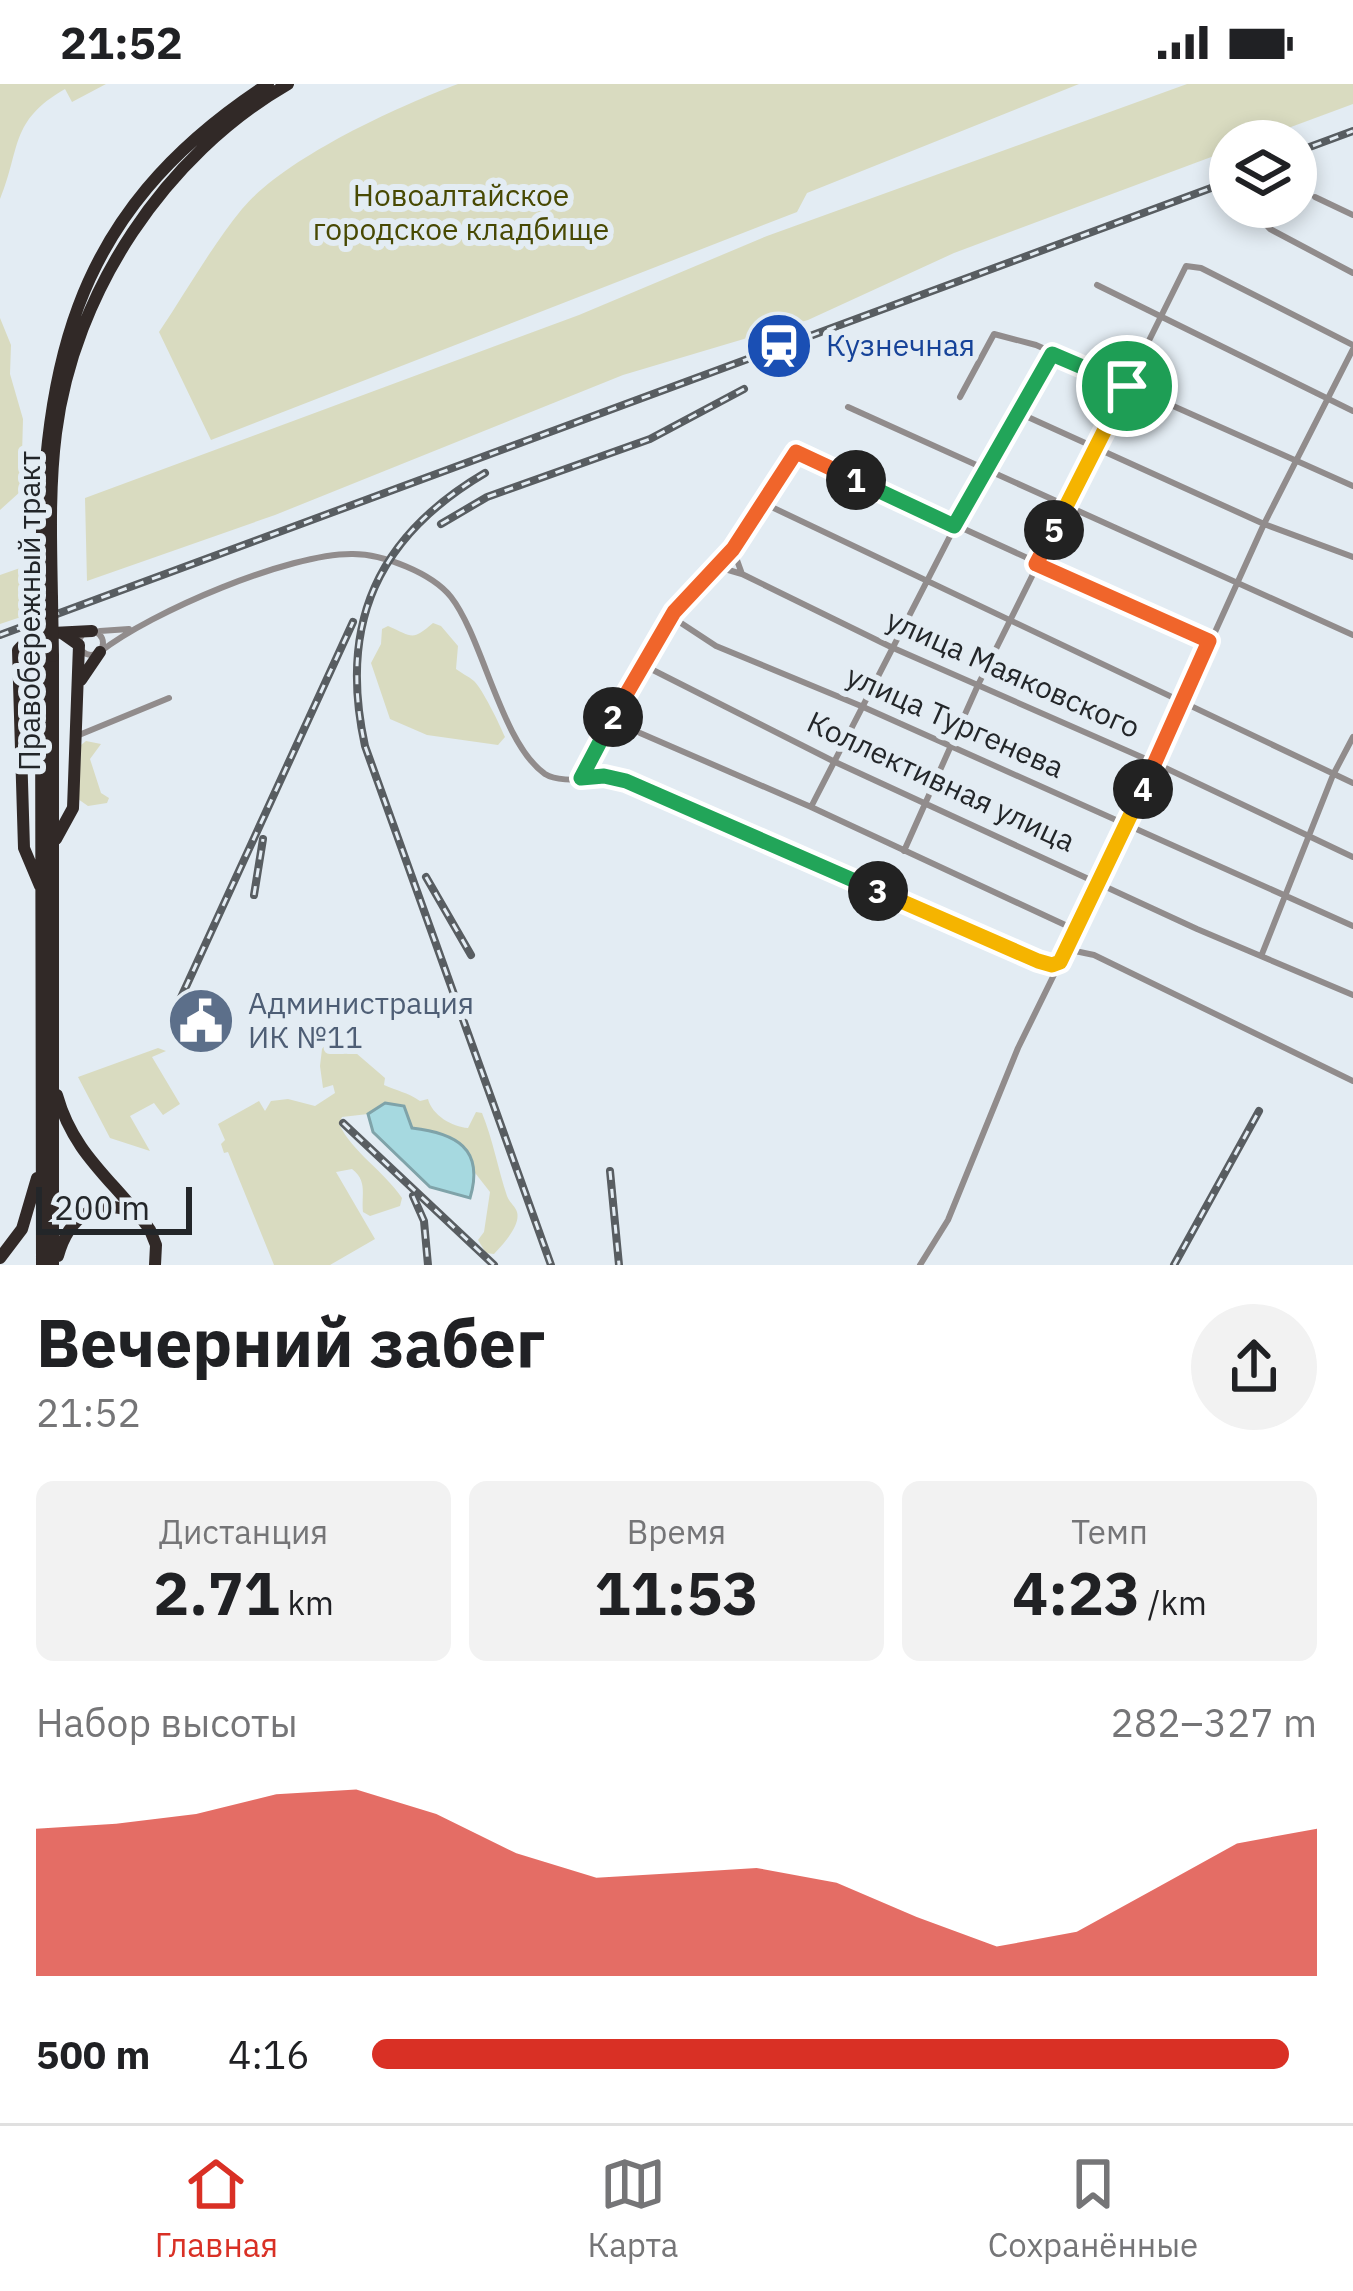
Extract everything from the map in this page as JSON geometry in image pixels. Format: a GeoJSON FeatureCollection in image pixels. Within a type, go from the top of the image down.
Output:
{"type":"FeatureCollection","features":[{"type":"Feature","properties":{"kind":"highway","name":"Правобережный тракт"},"geometry":{"type":"LineString","coordinates":[[54,1265],[43,469],[59,365],[91,272],[196,139],[268,84]]}},
{"type":"Feature","properties":{"kind":"highway","name":"Правобережный тракт"},"geometry":{"type":"LineString","coordinates":[[153,193],[218,134],[288,84]]}},
{"type":"Feature","properties":{"kind":"highway"},"geometry":{"type":"LineString","coordinates":[[153,193],[134,223],[98,275],[98,268],[153,193]]}},
{"type":"Feature","properties":{"kind":"highway"},"geometry":{"type":"LineString","coordinates":[[24,848],[29,854],[47,851],[73,808],[79,645],[56,631]]}},
{"type":"Feature","properties":{"kind":"highway"},"geometry":{"type":"LineString","coordinates":[[41,888],[24,848],[18,650],[33,634],[92,631]]}},
{"type":"Feature","properties":{"kind":"highway"},"geometry":{"type":"LineString","coordinates":[[79,687],[84,671],[100,652]]}},
{"type":"Feature","properties":{"kind":"highway","name":"Правобережный тракт"},"geometry":{"type":"LineString","coordinates":[[42,1135],[41,888],[53,791],[47,656]]}},
{"type":"Feature","properties":{"kind":"highway"},"geometry":{"type":"LineString","coordinates":[[53,791],[58,802],[73,808]]}},
{"type":"Feature","properties":{"kind":"highway"},"geometry":{"type":"LineString","coordinates":[[52,1078],[68,1129],[82,1152],[145,1223],[156,1245],[155,1265]]}},
{"type":"Feature","properties":{"kind":"highway"},"geometry":{"type":"LineString","coordinates":[[0,1258],[28,1213],[42,1135]]}},
{"type":"Feature","properties":{"kind":"highway"},"geometry":{"type":"LineString","coordinates":[[42,1135],[42,1265]]}},
{"type":"Feature","properties":{"kind":"highway"},"geometry":{"type":"LineString","coordinates":[[54,1265],[69,1229],[94,1208],[128,1210],[145,1223]]}},
{"type":"Feature","properties":{"kind":"street"},"geometry":{"type":"LineString","coordinates":[[1317,197],[1353,214]]}},
{"type":"Feature","properties":{"kind":"street"},"geometry":{"type":"LineString","coordinates":[[1269,228],[1353,273]]}},
{"type":"Feature","properties":{"kind":"street"},"geometry":{"type":"LineString","coordinates":[[904,851],[977,685],[1186,266],[1201,268],[1353,347],[1264,524],[1127,826],[1018,1048],[948,1220],[920,1265]]}},
{"type":"Feature","properties":{"kind":"street"},"geometry":{"type":"LineString","coordinates":[[1096,285],[1353,411]]}},
{"type":"Feature","properties":{"kind":"street"},"geometry":{"type":"LineString","coordinates":[[959,397],[994,334],[1036,345],[1353,486]]}},
{"type":"Feature","properties":{"kind":"street"},"geometry":{"type":"LineString","coordinates":[[812,807],[954,526],[1052,354]]}},
{"type":"Feature","properties":{"kind":"street"},"geometry":{"type":"LineString","coordinates":[[848,407],[1353,635]]}},
{"type":"Feature","properties":{"kind":"street"},"geometry":{"type":"LineString","coordinates":[[1019,413],[1264,524],[1353,556]]}},
{"type":"Feature","properties":{"kind":"street"},"geometry":{"type":"LineString","coordinates":[[581,778],[669,621],[733,549],[796,452],[1209,641]]}},
{"type":"Feature","properties":{"kind":"street"},"geometry":{"type":"LineString","coordinates":[[761,502],[1353,783]]}},
{"type":"Feature","properties":{"kind":"street"},"geometry":{"type":"LineString","coordinates":[[733,549],[742,574]]}},
{"type":"Feature","properties":{"kind":"street"},"geometry":{"type":"LineString","coordinates":[[138,627],[82,634],[79,645],[88,655],[100,652],[138,627],[255,576],[311,559],[358,554],[396,564],[439,586],[452,599],[501,706],[539,769],[557,778],[604,776],[658,793],[1038,961],[1052,965],[1075,951],[1094,956],[1353,1081]]}},
{"type":"Feature","properties":{"kind":"street","name":"улица Маяковского"},"geometry":{"type":"LineString","coordinates":[[718,567],[742,574],[891,647],[1155,763],[1353,857]]}},
{"type":"Feature","properties":{"kind":"street","name":"улица Тургенева"},"geometry":{"type":"LineString","coordinates":[[669,621],[681,623],[716,646],[1353,926]]}},
{"type":"Feature","properties":{"kind":"street"},"geometry":{"type":"LineString","coordinates":[[92,631],[103,638],[100,652]]}},
{"type":"Feature","properties":{"kind":"street","name":"Коллективная улица"},"geometry":{"type":"LineString","coordinates":[[643,665],[833,761],[1197,929],[1353,994]]}},
{"type":"Feature","properties":{"kind":"street"},"geometry":{"type":"LineString","coordinates":[[76,736],[170,698]]}},
{"type":"Feature","properties":{"kind":"street"},"geometry":{"type":"LineString","coordinates":[[640,733],[1076,930]]}},
{"type":"Feature","properties":{"kind":"street"},"geometry":{"type":"LineString","coordinates":[[1262,953],[1353,736]]}},
{"type":"Feature","properties":{"kind":"green space"},"geometry":{"type":"Polygon","coordinates":[[[0,84],[106,84],[72,102],[65,89],[34,113],[19,137],[0,199],[0,84]]]}},
{"type":"Feature","properties":{"kind":"green space","name":"Новоалтайское городское кладбище"},"geometry":{"type":"Polygon","coordinates":[[[458,84],[1079,84],[807,193],[797,212],[211,440],[159,332],[220,239],[242,209],[285,171],[374,120],[458,84]]]}},
{"type":"Feature","properties":{"kind":"green space"},"geometry":{"type":"Polygon","coordinates":[[[1187,84],[1353,84],[1353,104],[1310,120],[1209,120],[1209,158],[954,253],[808,320],[623,375],[275,515],[87,581],[85,498],[579,315],[767,236],[1187,84]]]}},
{"type":"Feature","properties":{"kind":"green space"},"geometry":{"type":"Polygon","coordinates":[[[0,318],[11,345],[10,374],[23,419],[21,491],[0,510],[0,318]]]}},
{"type":"Feature","properties":{"kind":"green space"},"geometry":{"type":"Polygon","coordinates":[[[20,568],[24,616],[0,624],[0,575],[20,568]]]}},
{"type":"Feature","properties":{"kind":"green space"},"geometry":{"type":"Polygon","coordinates":[[[433,623],[458,646],[456,669],[474,681],[491,707],[505,737],[498,745],[427,735],[390,719],[371,663],[381,644],[382,629],[388,626],[412,635],[433,623]]]}},
{"type":"Feature","properties":{"kind":"green space"},"geometry":{"type":"Polygon","coordinates":[[[86,741],[101,744],[90,759],[101,793],[109,798],[107,803],[88,806],[78,799],[81,745],[86,741]]]}},
{"type":"Feature","properties":{"kind":"green space"},"geometry":{"type":"Polygon","coordinates":[[[342,1041],[385,1078],[384,1085],[420,1101],[428,1099],[449,1123],[468,1128],[476,1112],[482,1113],[517,1217],[494,1254],[486,1253],[478,1240],[484,1232],[490,1192],[472,1169],[470,1157],[412,1128],[405,1112],[373,1110],[342,1117],[339,1124],[402,1198],[400,1206],[370,1216],[363,1212],[357,1174],[352,1169],[336,1172],[375,1239],[330,1265],[274,1265],[228,1152],[224,1153],[221,1144],[225,1140],[218,1124],[259,1101],[265,1111],[271,1101],[288,1099],[315,1106],[335,1093],[333,1085],[323,1088],[322,1049],[327,1042],[342,1041]]]}},
{"type":"Feature","properties":{"kind":"green space"},"geometry":{"type":"Polygon","coordinates":[[[158,1048],[166,1051],[152,1057],[180,1104],[163,1115],[154,1103],[130,1116],[150,1151],[110,1138],[78,1077],[158,1048]]]}},
{"type":"Feature","properties":{"kind":"water"},"geometry":{"type":"Polygon","coordinates":[[[385,1103],[404,1106],[412,1128],[441,1134],[463,1146],[473,1167],[470,1198],[430,1187],[373,1132],[368,1114],[385,1103]]]}},
{"type":"Feature","properties":{"kind":"railway"},"geometry":{"type":"LineString","coordinates":[[1317,144],[1353,131]]}},
{"type":"Feature","properties":{"kind":"railway"},"geometry":{"type":"LineString","coordinates":[[0,635],[1209,189]]}},
{"type":"Feature","properties":{"kind":"railway"},"geometry":{"type":"LineString","coordinates":[[441,524],[487,497],[650,439],[744,389]]}},
{"type":"Feature","properties":{"kind":"railway"},"geometry":{"type":"LineString","coordinates":[[485,473],[417,525],[375,587],[357,660],[358,702],[365,746],[551,1265]]}},
{"type":"Feature","properties":{"kind":"railway"},"geometry":{"type":"LineString","coordinates":[[178,1004],[353,622]]}},
{"type":"Feature","properties":{"kind":"railway"},"geometry":{"type":"LineString","coordinates":[[254,895],[263,839]]}},
{"type":"Feature","properties":{"kind":"railway"},"geometry":{"type":"LineString","coordinates":[[426,877],[471,955]]}},
{"type":"Feature","properties":{"kind":"railway"},"geometry":{"type":"LineString","coordinates":[[1174,1265],[1259,1111]]}},
{"type":"Feature","properties":{"kind":"railway"},"geometry":{"type":"LineString","coordinates":[[343,1123],[494,1265]]}},
{"type":"Feature","properties":{"kind":"railway"},"geometry":{"type":"LineString","coordinates":[[610,1171],[619,1265]]}},
{"type":"Feature","properties":{"kind":"railway"},"geometry":{"type":"LineString","coordinates":[[413,1196],[424,1221],[428,1265]]}},
{"type":"Feature","properties":{"kind":"place","name":"Кузнечная"},"geometry":{"type":"Point","coordinates":[779,346]}},
{"type":"Feature","properties":{"kind":"place","name":"Администрация ИК №11"},"geometry":{"type":"Point","coordinates":[201,1021]}},
{"type":"Feature","properties":{"kind":"route"},"geometry":{"type":"LineString","coordinates":[[1052,354],[1127,386],[1036,564],[1209,641],[1060,962],[1038,961],[626,781],[581,778],[674,612],[733,549],[796,452],[954,526],[1052,354]]}}]}
